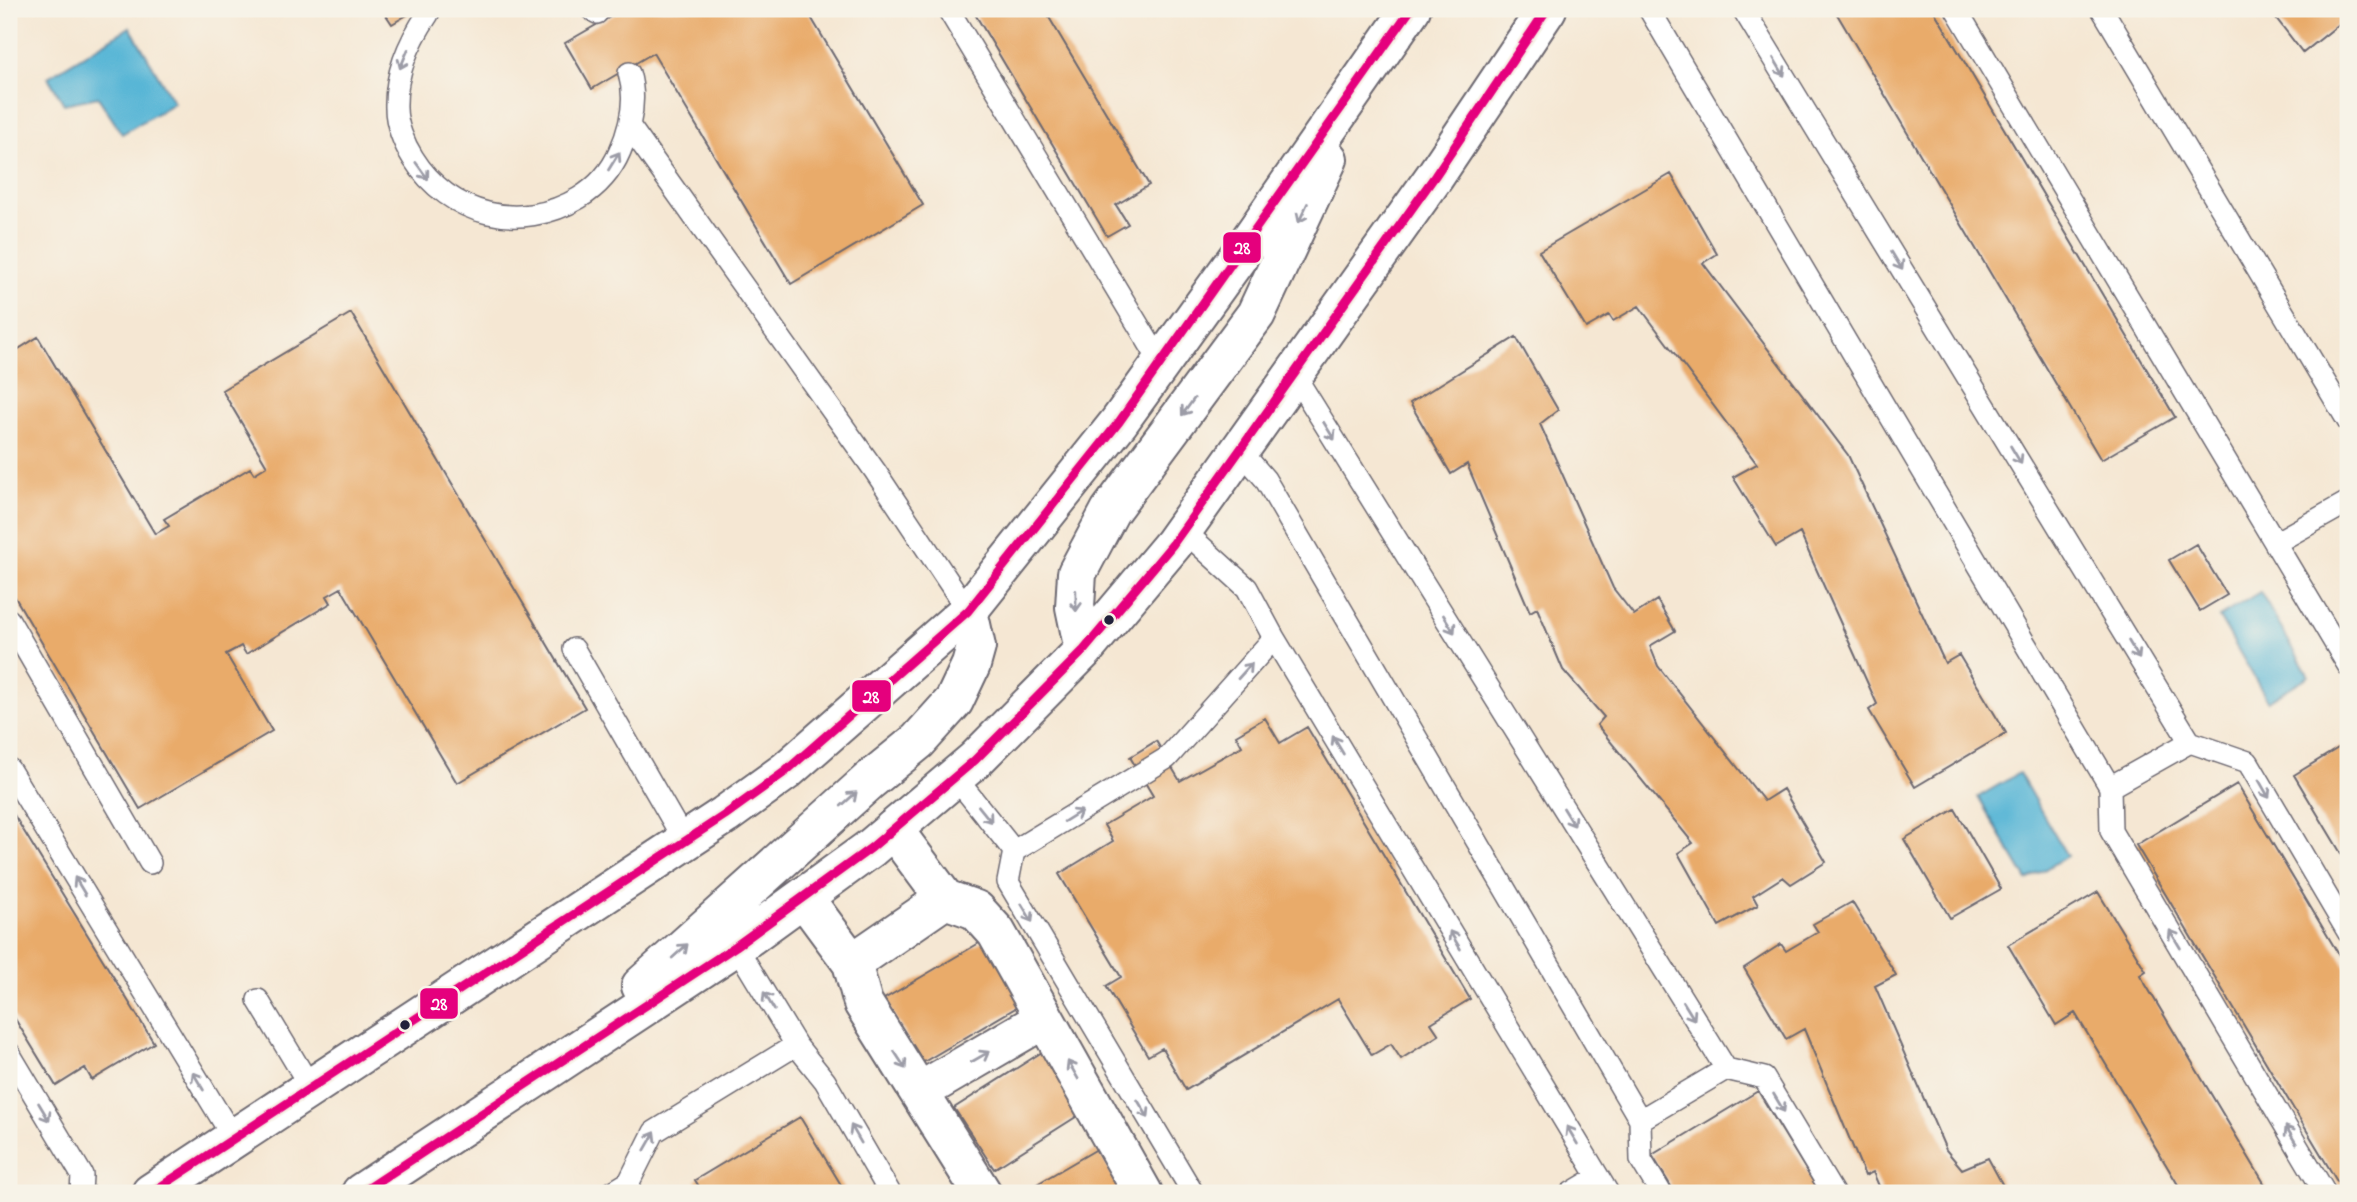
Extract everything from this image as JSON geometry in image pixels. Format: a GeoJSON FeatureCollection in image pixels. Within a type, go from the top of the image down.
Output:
{"type":"FeatureCollection","features":[{"type":"Feature","properties":{"kind":"main road"},"geometry":{"type":"LineString","coordinates":[[151,1193],[685,842],[786,771],[968,611],[1066,490],[1161,363],[1411,9]]}},
{"type":"Feature","properties":{"kind":"main road"},"geometry":{"type":"LineString","coordinates":[[360,1193],[538,1079],[804,898],[955,777],[1084,650],[1183,530],[1435,176],[1547,9]]}},
{"type":"Feature","properties":{"kind":"main road"},"geometry":{"type":"LineString","coordinates":[[1084,650],[1075,607],[1077,573],[1110,511],[1256,314],[1372,62]]}},
{"type":"Feature","properties":{"kind":"main road"},"geometry":{"type":"LineString","coordinates":[[538,1079],[869,781],[918,741],[954,701],[971,665],[976,647],[968,611]]}},
{"type":"Feature","properties":{"kind":"main road"},"geometry":{"type":"LineString","coordinates":[[893,829],[945,899],[976,910],[996,932],[1143,1193]]}},
{"type":"Feature","properties":{"kind":"main road"},"geometry":{"type":"LineString","coordinates":[[804,898],[852,963],[863,1003],[921,1091],[982,1193]]}},
{"type":"Feature","properties":{"kind":"main road"},"geometry":{"type":"LineString","coordinates":[[852,963],[945,899]]}},
{"type":"Feature","properties":{"kind":"main road"},"geometry":{"type":"LineString","coordinates":[[921,1091],[1044,1019]]}},
{"type":"Feature","properties":{"kind":"lane"},"geometry":{"type":"LineString","coordinates":[[948,9],[1161,363]]}},
{"type":"Feature","properties":{"kind":"lane"},"geometry":{"type":"LineString","coordinates":[[1649,9],[2110,787],[2110,831],[2325,1193]]}},
{"type":"Feature","properties":{"kind":"lane"},"geometry":{"type":"LineString","coordinates":[[1743,9],[2190,742],[2248,762],[2348,932]]}},
{"type":"Feature","properties":{"kind":"lane"},"geometry":{"type":"LineString","coordinates":[[1956,9],[2348,665]]}},
{"type":"Feature","properties":{"kind":"lane"},"geometry":{"type":"LineString","coordinates":[[2102,9],[2348,421]]}},
{"type":"Feature","properties":{"kind":"lane"},"geometry":{"type":"LineString","coordinates":[[428,14],[399,68],[396,110],[405,145],[424,177],[453,201],[488,215],[524,218],[560,209],[596,186],[616,162],[630,127],[633,87],[629,73]]}},
{"type":"Feature","properties":{"kind":"lane"},"geometry":{"type":"LineString","coordinates":[[630,127],[876,471],[968,611]]}},
{"type":"Feature","properties":{"kind":"lane"},"geometry":{"type":"LineString","coordinates":[[1293,373],[1726,1069]]}},
{"type":"Feature","properties":{"kind":"lane"},"geometry":{"type":"LineString","coordinates":[[1240,450],[1265,479],[1640,1120],[1641,1160],[1661,1193]]}},
{"type":"Feature","properties":{"kind":"lane"},"geometry":{"type":"LineString","coordinates":[[2275,543],[2348,502]]}},
{"type":"Feature","properties":{"kind":"lane"},"geometry":{"type":"LineString","coordinates":[[1183,530],[1247,588],[1274,638],[1603,1185],[1571,1193]]}},
{"type":"Feature","properties":{"kind":"lane"},"geometry":{"type":"LineString","coordinates":[[9,620],[149,863]]}},
{"type":"Feature","properties":{"kind":"lane"},"geometry":{"type":"LineString","coordinates":[[1193,1193],[1008,882],[1014,851],[1167,758],[1274,638]]}},
{"type":"Feature","properties":{"kind":"lane"},"geometry":{"type":"LineString","coordinates":[[573,649],[685,842]]}},
{"type":"Feature","properties":{"kind":"lane"},"geometry":{"type":"LineString","coordinates":[[2110,787],[2190,742]]}},
{"type":"Feature","properties":{"kind":"lane"},"geometry":{"type":"LineString","coordinates":[[9,769],[233,1139]]}},
{"type":"Feature","properties":{"kind":"lane"},"geometry":{"type":"LineString","coordinates":[[955,777],[1014,851]]}},
{"type":"Feature","properties":{"kind":"lane"},"geometry":{"type":"LineString","coordinates":[[736,946],[796,1045],[825,1081],[890,1193]]}},
{"type":"Feature","properties":{"kind":"lane"},"geometry":{"type":"LineString","coordinates":[[258,1000],[311,1088]]}},
{"type":"Feature","properties":{"kind":"lane"},"geometry":{"type":"LineString","coordinates":[[611,1193],[629,1182],[654,1132],[796,1045]]}},
{"type":"Feature","properties":{"kind":"lane"},"geometry":{"type":"LineString","coordinates":[[9,1053],[82,1175],[80,1193]]}},
{"type":"Feature","properties":{"kind":"lane"},"geometry":{"type":"LineString","coordinates":[[1640,1120],[1726,1069],[1764,1078],[1832,1193]]}},
{"type":"Feature","properties":{"kind":"water"},"geometry":{"type":"Polygon","coordinates":[[[130,27],[174,103],[122,134],[98,97],[64,104],[48,77],[130,27]]]}},
{"type":"Feature","properties":{"kind":"water"},"geometry":{"type":"Polygon","coordinates":[[[2260,592],[2309,676],[2268,701],[2219,617],[2260,592]]]}},
{"type":"Feature","properties":{"kind":"water"},"geometry":{"type":"Polygon","coordinates":[[[2019,773],[2067,856],[2027,880],[1978,797],[2019,773]]]}},
{"type":"Feature","properties":{"kind":"building"},"geometry":{"type":"Polygon","coordinates":[[[382,9],[417,9],[392,24],[382,9]]]}},
{"type":"Feature","properties":{"kind":"building"},"geometry":{"type":"Polygon","coordinates":[[[624,9],[806,9],[923,205],[791,284],[653,53],[592,89],[565,43],[624,9]]]}},
{"type":"Feature","properties":{"kind":"building"},"geometry":{"type":"Polygon","coordinates":[[[972,9],[1044,9],[1149,185],[1116,205],[1128,224],[1107,236],[972,9]]]}},
{"type":"Feature","properties":{"kind":"building"},"geometry":{"type":"Polygon","coordinates":[[[1834,9],[1933,9],[2175,417],[2101,460],[1834,9]]]}},
{"type":"Feature","properties":{"kind":"building"},"geometry":{"type":"Polygon","coordinates":[[[2269,9],[2348,9],[2348,17],[2303,53],[2269,9]]]}},
{"type":"Feature","properties":{"kind":"building"},"geometry":{"type":"Polygon","coordinates":[[[1671,174],[1717,254],[1703,263],[1848,455],[1945,663],[1959,655],[2006,733],[1915,787],[1869,710],[1877,704],[1800,533],[1776,547],[1733,477],[1757,464],[1639,306],[1613,321],[1609,315],[1586,328],[1539,251],[1671,174]]]}},
{"type":"Feature","properties":{"kind":"building"},"geometry":{"type":"Polygon","coordinates":[[[351,313],[585,708],[457,783],[341,588],[327,596],[331,603],[246,654],[241,646],[226,654],[272,731],[140,809],[9,587],[9,355],[38,337],[155,534],[169,526],[164,519],[250,468],[254,474],[267,466],[222,390],[351,313]]]}},
{"type":"Feature","properties":{"kind":"building"},"geometry":{"type":"Polygon","coordinates":[[[1516,337],[1558,410],[1540,424],[1613,588],[1634,615],[1657,600],[1675,631],[1650,646],[1658,666],[1764,801],[1783,789],[1826,862],[1791,884],[1783,877],[1753,896],[1758,905],[1719,926],[1678,853],[1693,843],[1597,725],[1604,717],[1563,670],[1537,608],[1530,612],[1467,464],[1451,474],[1410,403],[1516,337]]]}},
{"type":"Feature","properties":{"kind":"building"},"geometry":{"type":"Polygon","coordinates":[[[2196,544],[2227,595],[2200,611],[2169,560],[2196,544]]]}},
{"type":"Feature","properties":{"kind":"building"},"geometry":{"type":"Polygon","coordinates":[[[1265,718],[1280,743],[1307,727],[1470,999],[1431,1023],[1439,1035],[1401,1059],[1391,1044],[1372,1055],[1338,999],[1186,1090],[1162,1048],[1148,1056],[1106,986],[1121,977],[1059,874],[1113,841],[1104,825],[1153,796],[1130,757],[1156,741],[1180,781],[1242,746],[1236,735],[1265,718]]]}},
{"type":"Feature","properties":{"kind":"building"},"geometry":{"type":"Polygon","coordinates":[[[2348,742],[2348,865],[2294,775],[2348,742]]]}},
{"type":"Feature","properties":{"kind":"building"},"geometry":{"type":"Polygon","coordinates":[[[2237,784],[2348,970],[2348,1193],[2344,1193],[2136,845],[2237,784]]]}},
{"type":"Feature","properties":{"kind":"building"},"geometry":{"type":"Polygon","coordinates":[[[9,807],[154,1043],[92,1080],[85,1068],[56,1086],[9,1009],[9,807]]]}},
{"type":"Feature","properties":{"kind":"building"},"geometry":{"type":"Polygon","coordinates":[[[1955,809],[2001,889],[1950,918],[1904,839],[1955,809]]]}},
{"type":"Feature","properties":{"kind":"building"},"geometry":{"type":"Polygon","coordinates":[[[2098,892],[2146,971],[2140,975],[2270,1193],[2183,1193],[2075,1013],[2056,1025],[2008,945],[2098,892]]]}},
{"type":"Feature","properties":{"kind":"building"},"geometry":{"type":"Polygon","coordinates":[[[1852,902],[1896,975],[1875,986],[1946,1150],[1962,1169],[1988,1158],[2007,1193],[1882,1193],[1873,1172],[1865,1176],[1804,1029],[1786,1039],[1744,968],[1781,944],[1786,951],[1818,932],[1813,924],[1852,902]]]}},
{"type":"Feature","properties":{"kind":"building"},"geometry":{"type":"Polygon","coordinates":[[[986,939],[1024,1003],[922,1063],[884,999],[986,939]]]}},
{"type":"Feature","properties":{"kind":"building"},"geometry":{"type":"Polygon","coordinates":[[[1050,1047],[1090,1108],[994,1169],[954,1108],[1050,1047]]]}},
{"type":"Feature","properties":{"kind":"building"},"geometry":{"type":"Polygon","coordinates":[[[1758,1091],[1820,1193],[1675,1193],[1652,1155],[1758,1091]]]}},
{"type":"Feature","properties":{"kind":"building"},"geometry":{"type":"Polygon","coordinates":[[[800,1117],[846,1193],[703,1193],[695,1180],[800,1117]]]}},
{"type":"Feature","properties":{"kind":"building"},"geometry":{"type":"Polygon","coordinates":[[[1097,1149],[1123,1193],[1042,1193],[1037,1184],[1097,1149]]]}},
{"type":"Feature","properties":{"kind":"transit line","name":"28"},"geometry":{"type":"LineString","coordinates":[[151,1193],[725,815],[786,771],[968,611],[1119,422],[1411,9]]}},
{"type":"Feature","properties":{"kind":"transit line","name":"28"},"geometry":{"type":"LineString","coordinates":[[361,1193],[736,946],[871,848],[975,760],[1084,650],[1173,544],[1435,176],[1547,9]]}}]}
